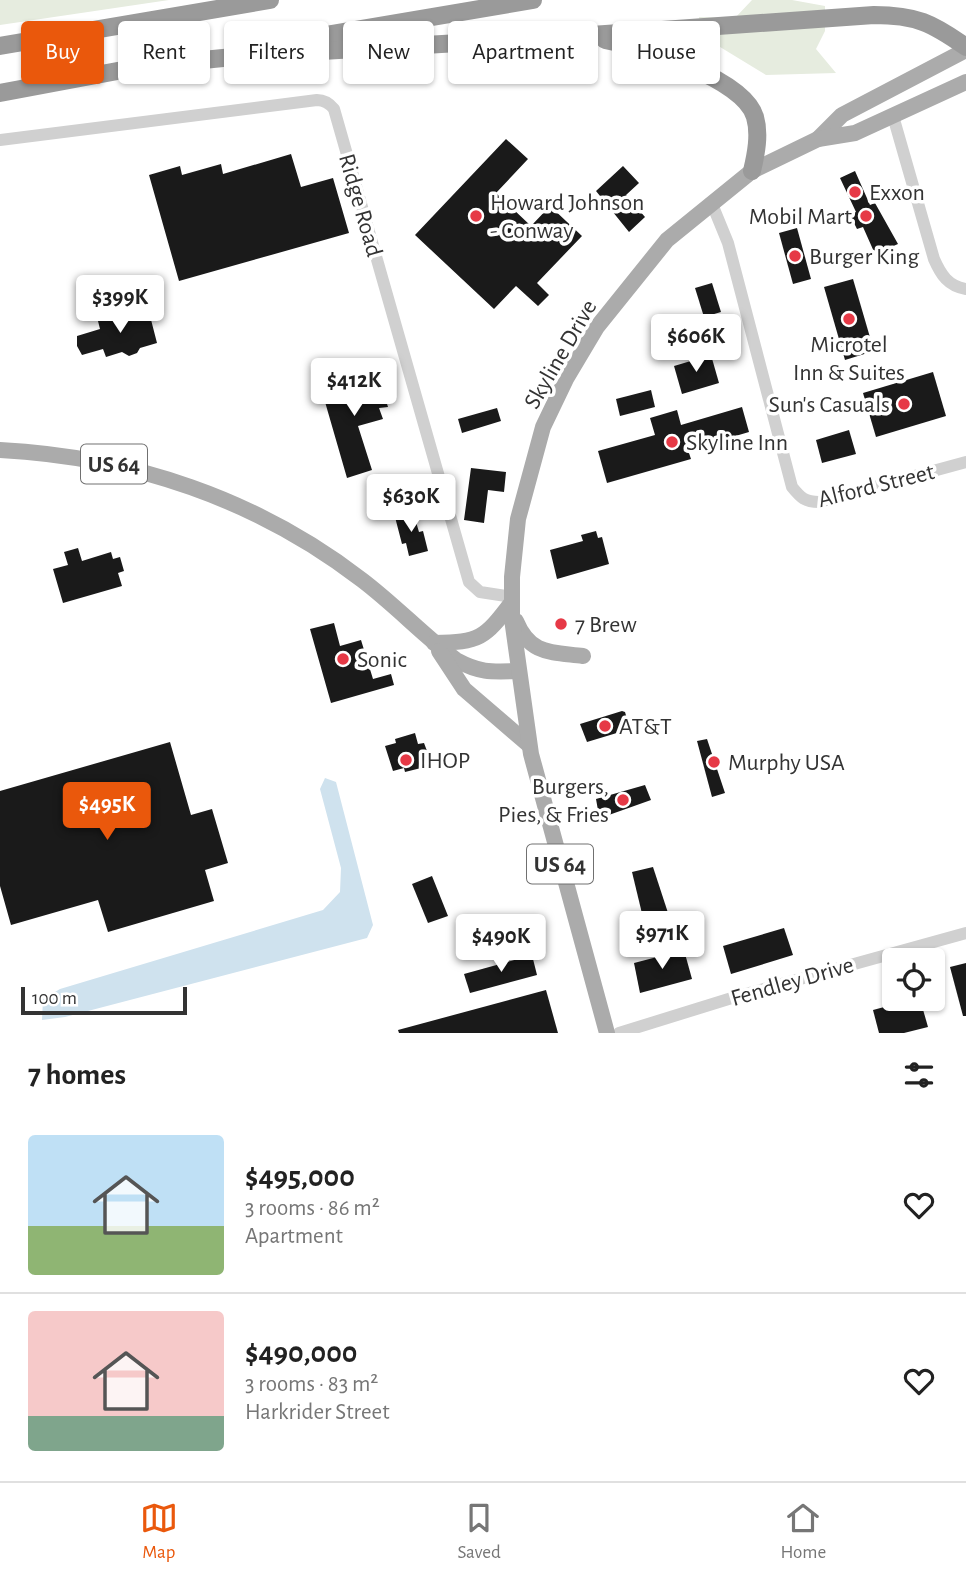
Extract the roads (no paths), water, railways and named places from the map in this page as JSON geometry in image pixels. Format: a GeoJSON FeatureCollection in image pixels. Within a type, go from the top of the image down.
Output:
{"type":"FeatureCollection","features":[{"type":"Feature","properties":{"kind":"highway"},"geometry":{"type":"LineString","coordinates":[[0,46],[270,0]]}},
{"type":"Feature","properties":{"kind":"highway"},"geometry":{"type":"LineString","coordinates":[[210,55],[533,0]]}},
{"type":"Feature","properties":{"kind":"highway"},"geometry":{"type":"LineString","coordinates":[[598,34],[902,15],[936,27],[966,49]]}},
{"type":"Feature","properties":{"kind":"highway"},"geometry":{"type":"LineString","coordinates":[[598,39],[664,55],[728,88],[745,102],[756,118],[757,141],[752,171]]}},
{"type":"Feature","properties":{"kind":"highway"},"geometry":{"type":"LineString","coordinates":[[210,59],[448,43]]}},
{"type":"Feature","properties":{"kind":"highway"},"geometry":{"type":"LineString","coordinates":[[0,93],[118,71]]}},
{"type":"Feature","properties":{"kind":"main road","name":"Skyline Drive"},"geometry":{"type":"LineString","coordinates":[[811,143],[842,115],[966,49]]}},
{"type":"Feature","properties":{"kind":"main road","name":"Skyline Drive"},"geometry":{"type":"LineString","coordinates":[[518,671],[512,599],[518,519],[543,428],[566,379],[597,327],[667,240],[752,171],[811,143],[855,133],[966,82]]}},
{"type":"Feature","properties":{"kind":"main road","name":"US 64"},"geometry":{"type":"LineString","coordinates":[[0,450],[92,459],[158,475],[224,498],[262,516],[322,552],[391,603],[434,643],[472,669],[487,673],[518,671],[529,745],[607,1033]]}},
{"type":"Feature","properties":{"kind":"main road"},"geometry":{"type":"LineString","coordinates":[[434,643],[471,641],[484,635],[512,599]]}},
{"type":"Feature","properties":{"kind":"main road"},"geometry":{"type":"LineString","coordinates":[[512,599],[522,634],[530,644],[544,651],[583,656]]}},
{"type":"Feature","properties":{"kind":"main road","name":"US 64"},"geometry":{"type":"LineString","coordinates":[[434,643],[464,689],[529,745]]}},
{"type":"Feature","properties":{"kind":"street","name":"Ridge Road"},"geometry":{"type":"LineString","coordinates":[[0,140],[317,100],[331,105],[469,582],[480,592],[512,599]]}},
{"type":"Feature","properties":{"kind":"street"},"geometry":{"type":"LineString","coordinates":[[893,116],[934,259],[948,282],[966,289]]}},
{"type":"Feature","properties":{"kind":"street","name":"Alford Street"},"geometry":{"type":"LineString","coordinates":[[712,204],[728,243],[792,487],[807,502],[819,502],[966,462]]}},
{"type":"Feature","properties":{"kind":"street","name":"Fendley Drive"},"geometry":{"type":"LineString","coordinates":[[619,1033],[735,997],[966,933]]}},
{"type":"Feature","properties":{"kind":"water"},"geometry":{"type":"Polygon","coordinates":[[[325,778],[336,782],[373,925],[367,938],[65,1017],[42,1020],[43,999],[60,989],[323,910],[340,892],[341,868],[320,789],[325,778]]]}},
{"type":"Feature","properties":{"kind":"place","name":"Exxon"},"geometry":{"type":"Point","coordinates":[855,192]}},
{"type":"Feature","properties":{"kind":"place","name":"Howard Johnson - Conway"},"geometry":{"type":"Point","coordinates":[476,216]}},
{"type":"Feature","properties":{"kind":"place","name":"Mobil Mart"},"geometry":{"type":"Point","coordinates":[866,216]}},
{"type":"Feature","properties":{"kind":"place","name":"Burger King"},"geometry":{"type":"Point","coordinates":[795,256]}},
{"type":"Feature","properties":{"kind":"place","name":"Microtel Inn & Suites"},"geometry":{"type":"Point","coordinates":[849,319]}},
{"type":"Feature","properties":{"kind":"place","name":"Sun's Casuals"},"geometry":{"type":"Point","coordinates":[904,404]}},
{"type":"Feature","properties":{"kind":"place","name":"Skyline Inn"},"geometry":{"type":"Point","coordinates":[672,442]}},
{"type":"Feature","properties":{"kind":"place","name":"7 Brew"},"geometry":{"type":"Point","coordinates":[561,624]}},
{"type":"Feature","properties":{"kind":"place","name":"Sonic"},"geometry":{"type":"Point","coordinates":[343,659]}},
{"type":"Feature","properties":{"kind":"place","name":"AT&T"},"geometry":{"type":"Point","coordinates":[605,726]}},
{"type":"Feature","properties":{"kind":"place","name":"IHOP"},"geometry":{"type":"Point","coordinates":[406,760]}},
{"type":"Feature","properties":{"kind":"place","name":"Murphy USA"},"geometry":{"type":"Point","coordinates":[714,762]}},
{"type":"Feature","properties":{"kind":"place","name":"Burgers, Pies, & Fries"},"geometry":{"type":"Point","coordinates":[623,800]}}]}
